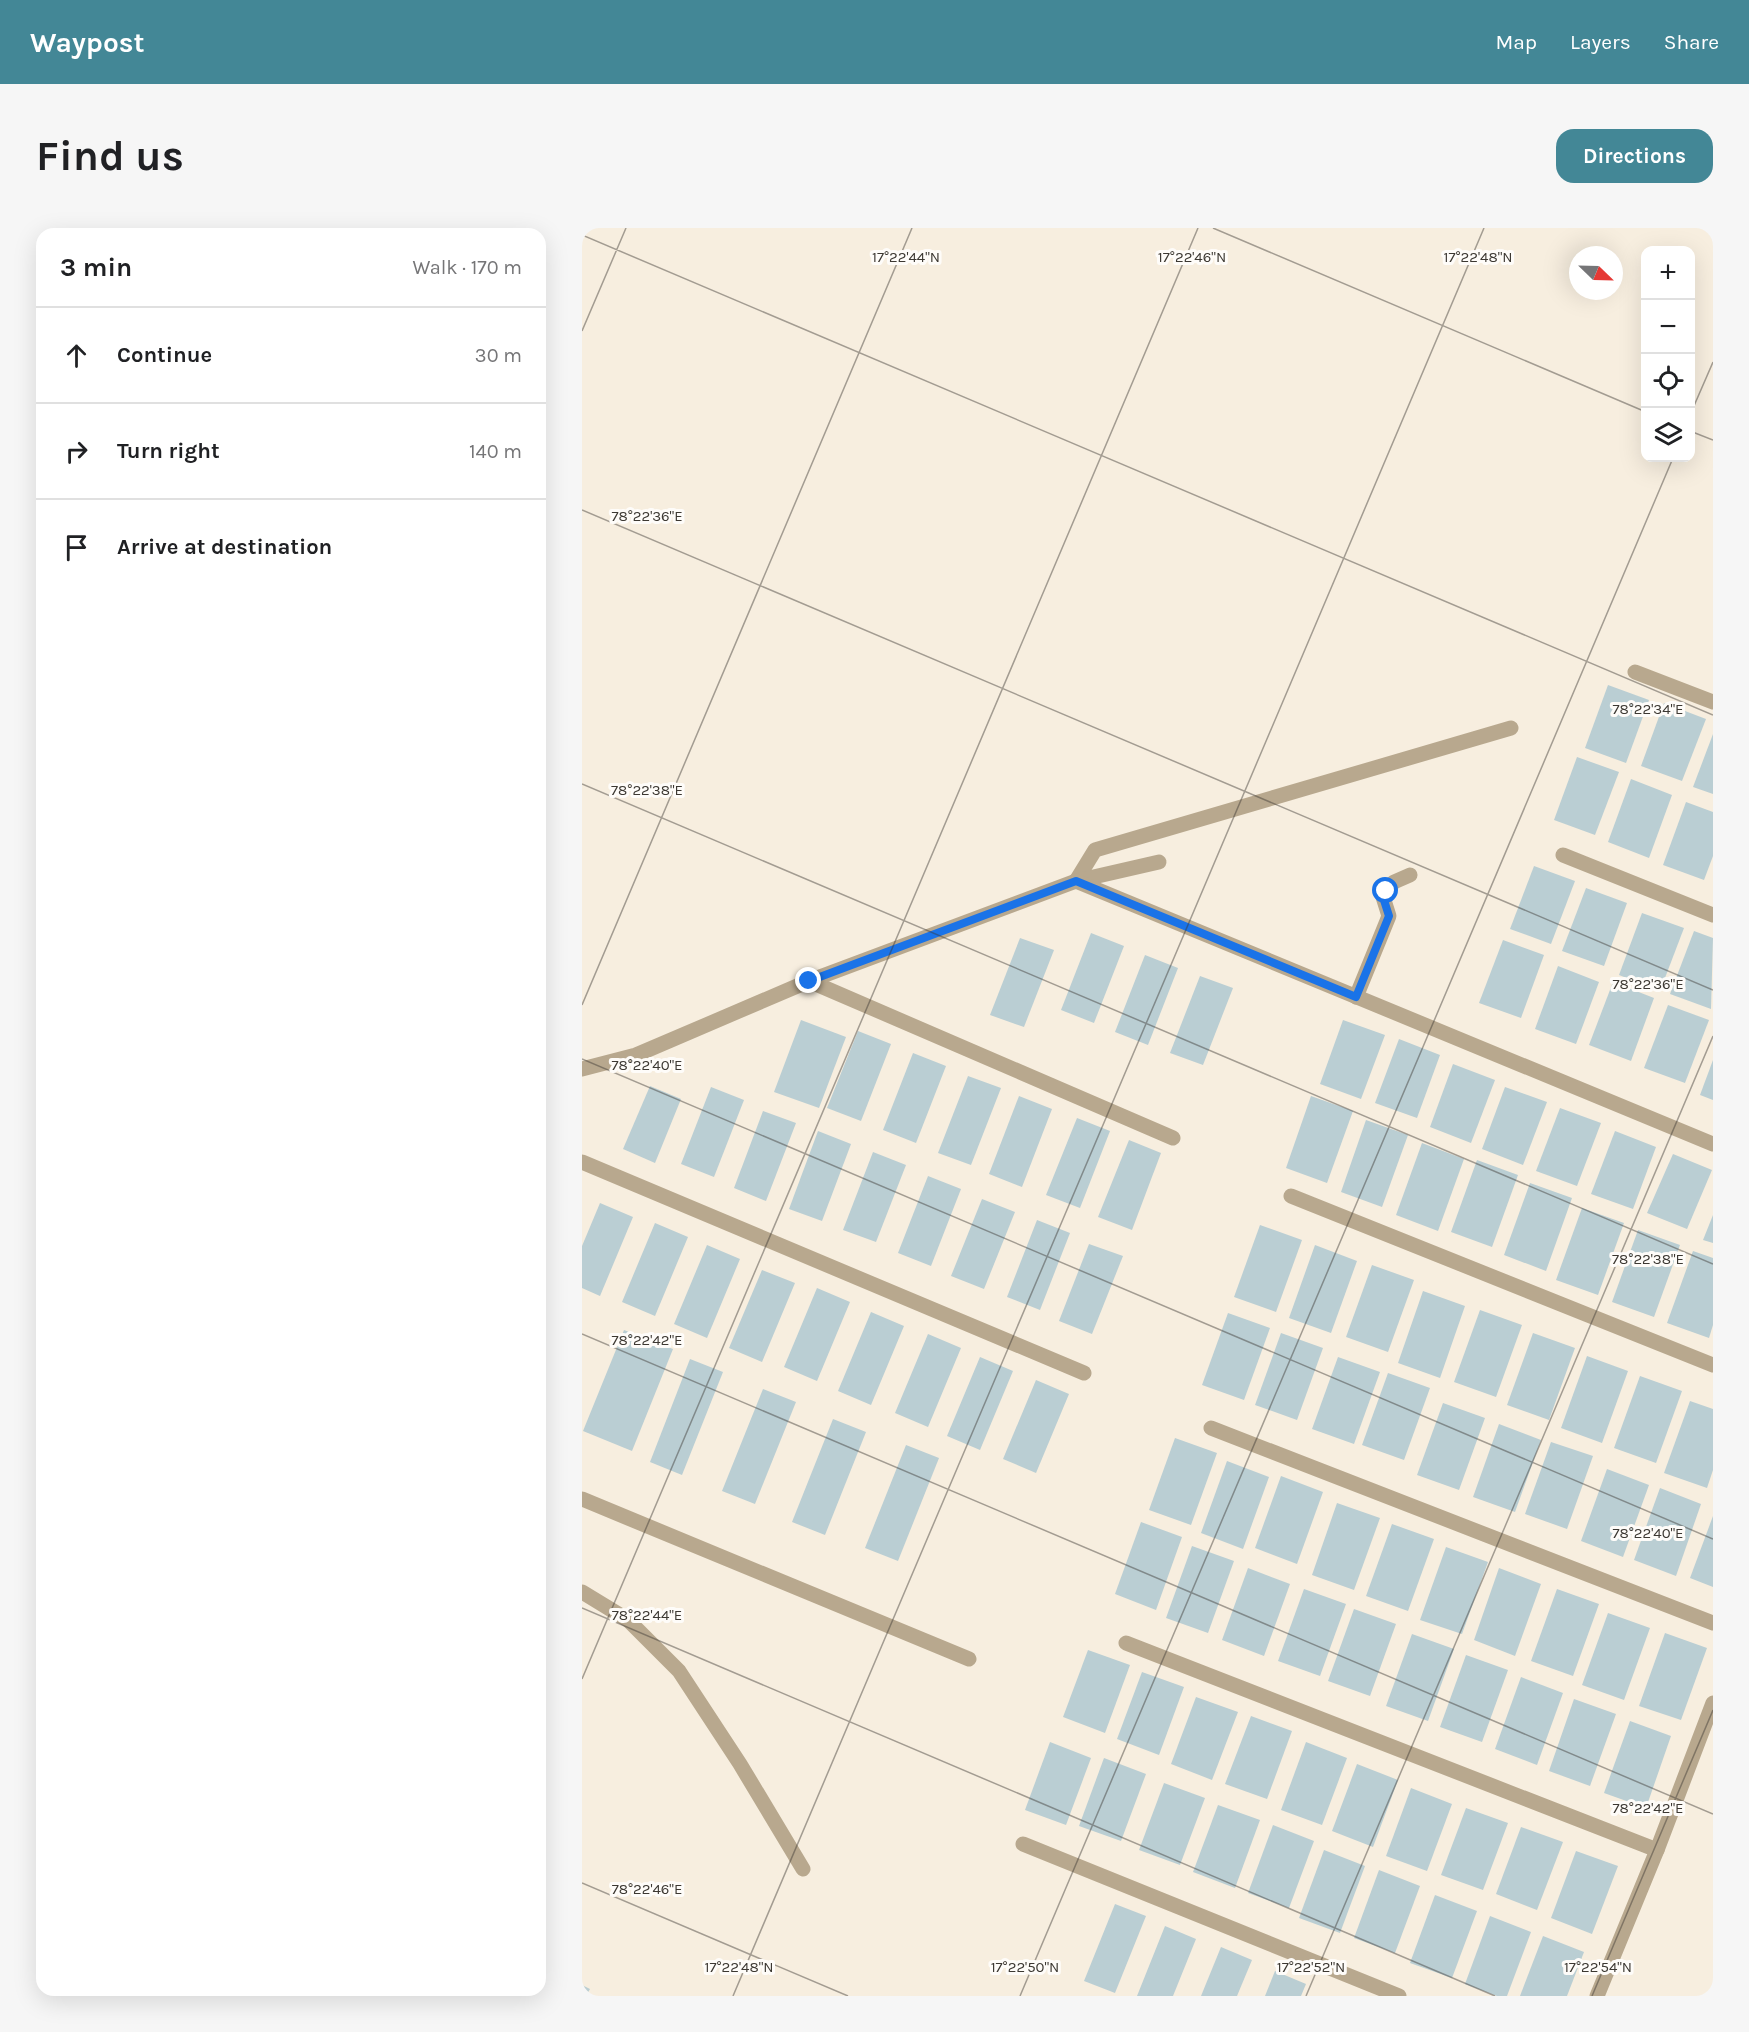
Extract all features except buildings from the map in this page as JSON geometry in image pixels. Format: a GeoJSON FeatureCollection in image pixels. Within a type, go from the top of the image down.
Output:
{"type":"FeatureCollection","features":[{"type":"Feature","properties":{"kind":"street"},"geometry":{"type":"LineString","coordinates":[[1635,672],[1713,702]]}},
{"type":"Feature","properties":{"kind":"street"},"geometry":{"type":"LineString","coordinates":[[1076,881],[1095,850],[1511,728]]}},
{"type":"Feature","properties":{"kind":"street"},"geometry":{"type":"LineString","coordinates":[[1563,855],[1713,915]]}},
{"type":"Feature","properties":{"kind":"street"},"geometry":{"type":"LineString","coordinates":[[582,1069],[636,1055],[809,981],[1076,881],[1159,862]]}},
{"type":"Feature","properties":{"kind":"street"},"geometry":{"type":"LineString","coordinates":[[1356,997],[1389,916],[1383,897],[1394,882],[1410,875]]}},
{"type":"Feature","properties":{"kind":"street"},"geometry":{"type":"LineString","coordinates":[[1076,881],[1713,1144]]}},
{"type":"Feature","properties":{"kind":"street"},"geometry":{"type":"LineString","coordinates":[[809,981],[1173,1138]]}},
{"type":"Feature","properties":{"kind":"street"},"geometry":{"type":"LineString","coordinates":[[582,1162],[1084,1373]]}},
{"type":"Feature","properties":{"kind":"street"},"geometry":{"type":"LineString","coordinates":[[1291,1196],[1713,1365]]}},
{"type":"Feature","properties":{"kind":"street"},"geometry":{"type":"LineString","coordinates":[[1211,1428],[1713,1623]]}},
{"type":"Feature","properties":{"kind":"street"},"geometry":{"type":"LineString","coordinates":[[582,1500],[969,1659]]}},
{"type":"Feature","properties":{"kind":"street"},"geometry":{"type":"LineString","coordinates":[[582,1592],[628,1620],[680,1671],[740,1764],[803,1869]]}},
{"type":"Feature","properties":{"kind":"street"},"geometry":{"type":"LineString","coordinates":[[1126,1643],[1657,1850]]}},
{"type":"Feature","properties":{"kind":"street"},"geometry":{"type":"LineString","coordinates":[[1597,1996],[1657,1850],[1713,1703]]}},
{"type":"Feature","properties":{"kind":"street"},"geometry":{"type":"LineString","coordinates":[[1023,1844],[1399,1996]]}},
{"type":"Feature","properties":{"kind":"route"},"geometry":{"type":"LineString","coordinates":[[809,981],[1076,881],[1356,997],[1389,916],[1383,897],[1386,891]]}}]}
